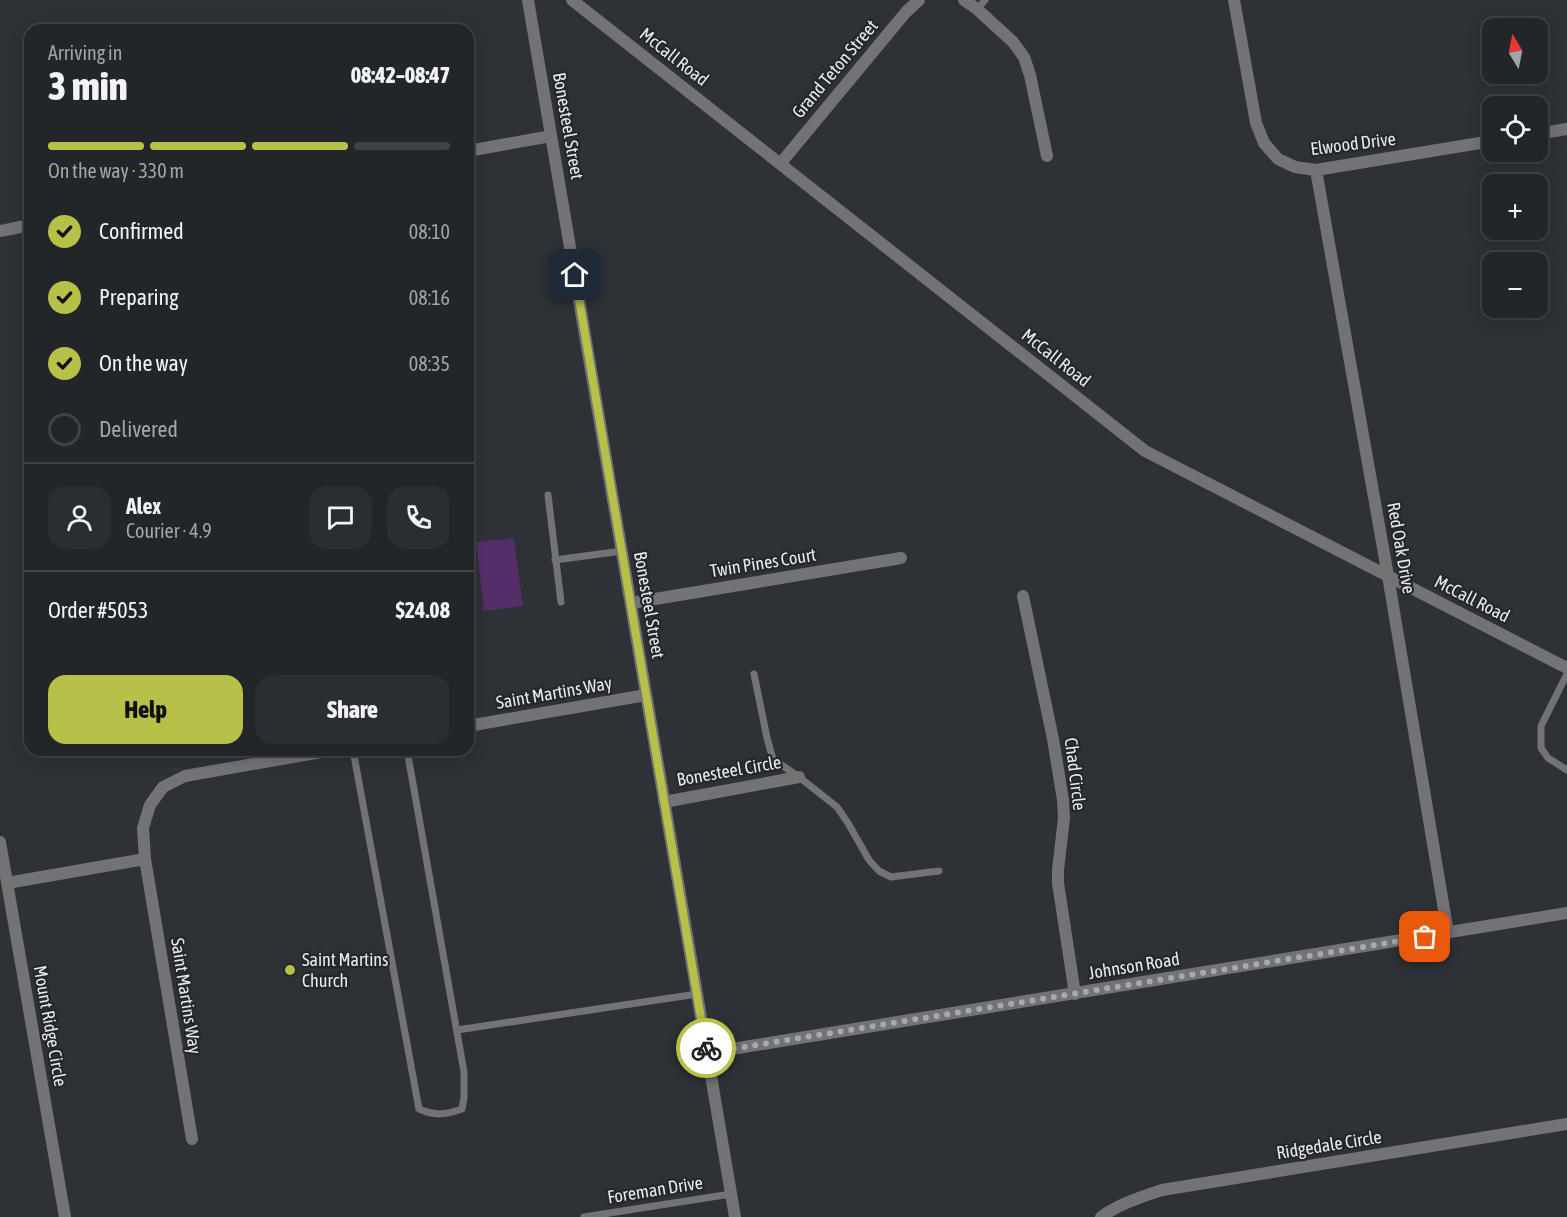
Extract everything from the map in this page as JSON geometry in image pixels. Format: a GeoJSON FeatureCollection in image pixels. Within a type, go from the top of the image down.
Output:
{"type":"FeatureCollection","features":[{"type":"Feature","properties":{"kind":"street","name":"Bonesteel Street"},"geometry":{"type":"LineString","coordinates":[[528,0],[735,1217]]}},
{"type":"Feature","properties":{"kind":"street","name":"McCall Road"},"geometry":{"type":"LineString","coordinates":[[572,0],[1144,451],[1567,668]]}},
{"type":"Feature","properties":{"kind":"street","name":"Grand Teton Street"},"geometry":{"type":"LineString","coordinates":[[780,164],[906,12],[919,0]]}},
{"type":"Feature","properties":{"kind":"street"},"geometry":{"type":"LineString","coordinates":[[964,0],[981,4],[1024,57],[1047,156]]}},
{"type":"Feature","properties":{"kind":"street","name":"Elwood Drive"},"geometry":{"type":"LineString","coordinates":[[1234,0],[1257,123],[1264,143],[1278,159],[1295,167],[1316,170],[1482,143]]}},
{"type":"Feature","properties":{"kind":"street"},"geometry":{"type":"LineString","coordinates":[[1548,132],[1567,129]]}},
{"type":"Feature","properties":{"kind":"street"},"geometry":{"type":"LineString","coordinates":[[474,150],[551,136]]}},
{"type":"Feature","properties":{"kind":"street","name":"Red Oak Drive"},"geometry":{"type":"LineString","coordinates":[[1316,170],[1448,933]]}},
{"type":"Feature","properties":{"kind":"street"},"geometry":{"type":"LineString","coordinates":[[0,231],[24,226]]}},
{"type":"Feature","properties":{"kind":"street","name":"Twin Pines Court"},"geometry":{"type":"LineString","coordinates":[[631,603],[901,558]]}},
{"type":"Feature","properties":{"kind":"street","name":"Chad Circle"},"geometry":{"type":"LineString","coordinates":[[1023,596],[1053,739],[1063,800],[1064,818],[1058,883],[1075,994]]}},
{"type":"Feature","properties":{"kind":"street","name":"Saint Martins Way"},"geometry":{"type":"LineString","coordinates":[[474,725],[646,694]]}},
{"type":"Feature","properties":{"kind":"street","name":"Saint Martins Way"},"geometry":{"type":"LineString","coordinates":[[192,1139],[146,859],[143,828],[150,805],[163,787],[185,776],[299,756]]}},
{"type":"Feature","properties":{"kind":"street","name":"Bonesteel Circle"},"geometry":{"type":"LineString","coordinates":[[664,802],[800,777]]}},
{"type":"Feature","properties":{"kind":"street","name":"Mount Ridge Circle"},"geometry":{"type":"LineString","coordinates":[[0,842],[65,1217]]}},
{"type":"Feature","properties":{"kind":"street"},"geometry":{"type":"LineString","coordinates":[[7,883],[146,859]]}},
{"type":"Feature","properties":{"kind":"street","name":"Johnson Road"},"geometry":{"type":"LineString","coordinates":[[707,1053],[1567,913]]}},
{"type":"Feature","properties":{"kind":"street","name":"Ridgedale Circle"},"geometry":{"type":"LineString","coordinates":[[1101,1217],[1107,1212],[1162,1190],[1567,1124]]}},
{"type":"Feature","properties":{"kind":"lane"},"geometry":{"type":"LineString","coordinates":[[548,495],[561,602]]}},
{"type":"Feature","properties":{"kind":"lane"},"geometry":{"type":"LineString","coordinates":[[555,560],[622,551]]}},
{"type":"Feature","properties":{"kind":"lane"},"geometry":{"type":"LineString","coordinates":[[754,674],[773,759],[837,807],[869,860],[879,872],[891,877],[939,872]]}},
{"type":"Feature","properties":{"kind":"lane"},"geometry":{"type":"LineString","coordinates":[[1567,674],[1541,726],[1541,748],[1548,758],[1567,770]]}},
{"type":"Feature","properties":{"kind":"lane"},"geometry":{"type":"LineString","coordinates":[[353,756],[420,1109],[431,1114],[450,1113],[462,1109],[464,1072],[408,756]]}},
{"type":"Feature","properties":{"kind":"lane"},"geometry":{"type":"LineString","coordinates":[[457,1030],[697,994]]}},
{"type":"Feature","properties":{"kind":"lane","name":"Foreman Drive"},"geometry":{"type":"LineString","coordinates":[[584,1217],[731,1194]]}},
{"type":"Feature","properties":{"kind":"shaded area"},"geometry":{"type":"Polygon","coordinates":[[[514,538],[523,606],[484,611],[476,542],[514,538]]]}},
{"type":"Feature","properties":{"kind":"way so far"},"geometry":{"type":"LineString","coordinates":[[706,1048],[707,1053],[1425,937]]}},
{"type":"Feature","properties":{"kind":"place","name":"Saint Martins Church"},"geometry":{"type":"Point","coordinates":[290,970]}},
{"type":"Feature","properties":{"kind":"route"},"geometry":{"type":"LineString","coordinates":[[575,275],[706,1048]]}}]}
